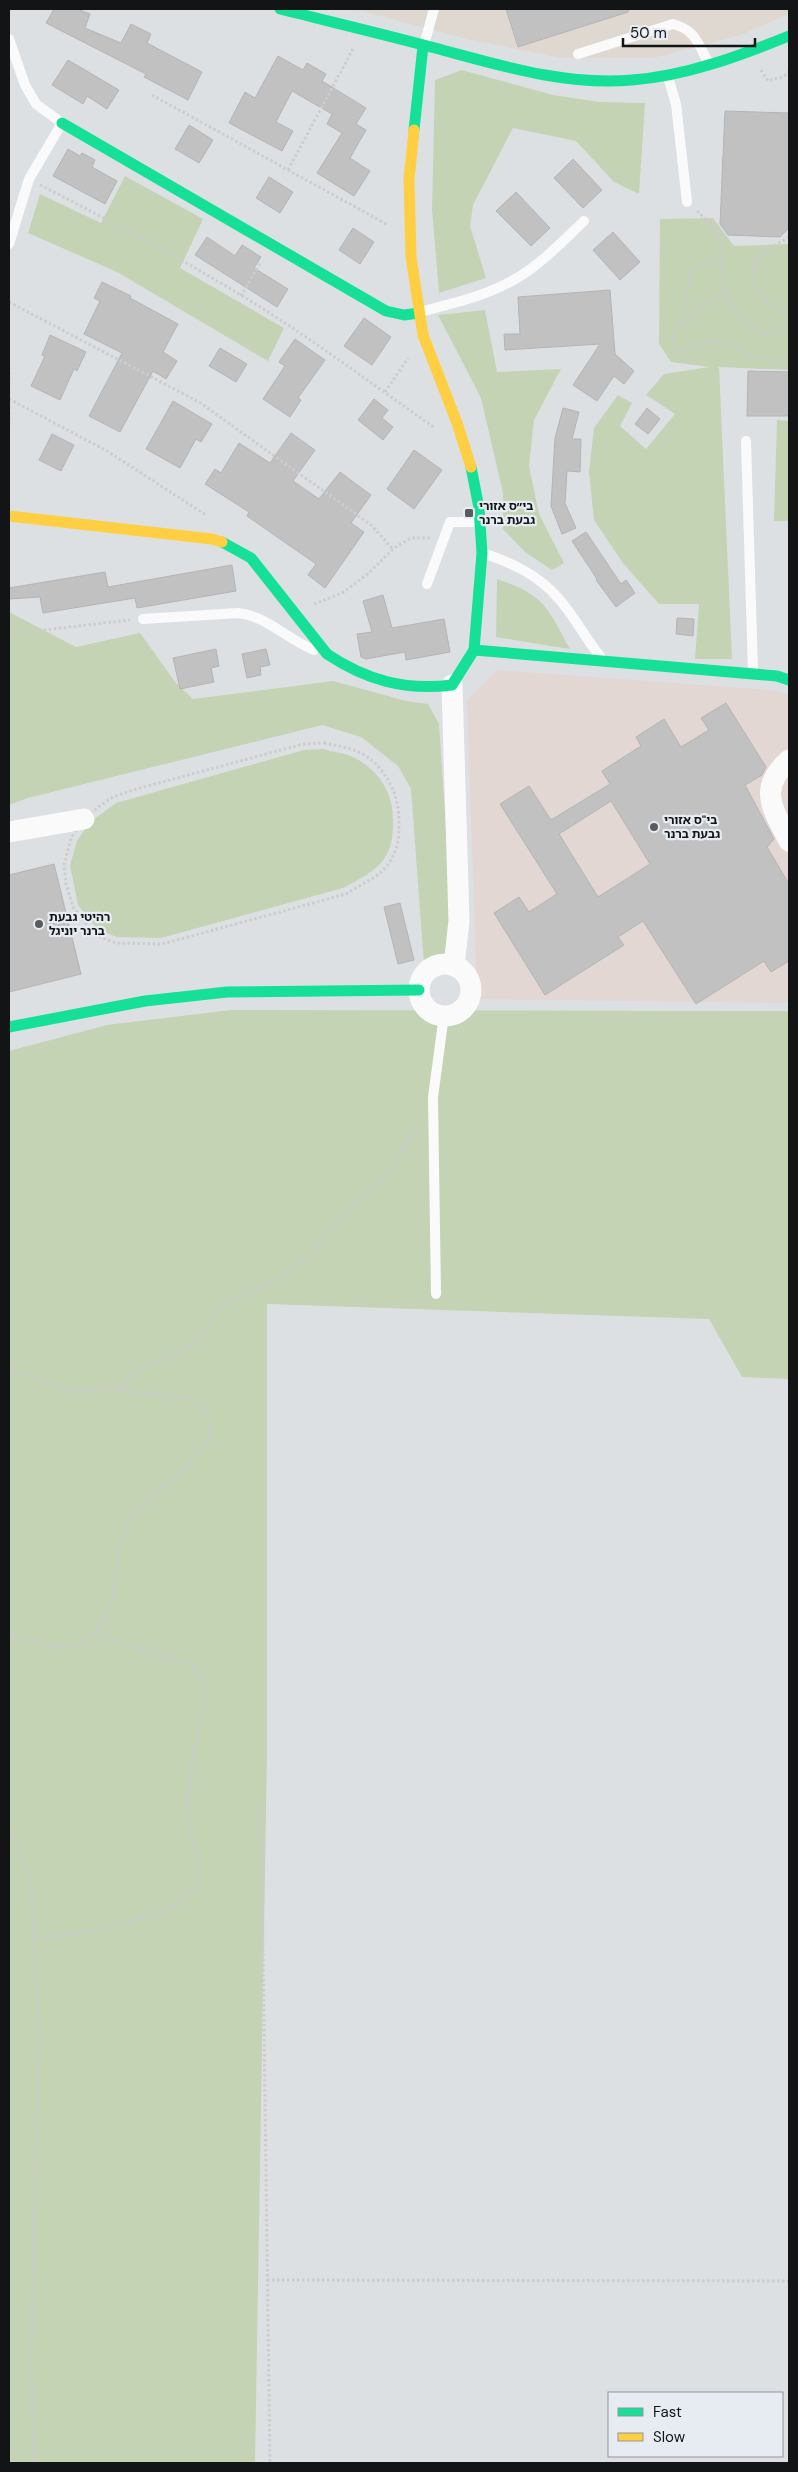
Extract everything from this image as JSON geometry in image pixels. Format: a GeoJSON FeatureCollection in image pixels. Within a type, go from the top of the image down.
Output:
{"type":"FeatureCollection","features":[{"type":"Feature","properties":{"kind":"street"},"geometry":{"type":"LineString","coordinates":[[280,9],[553,77],[632,80],[667,74],[709,64],[761,48],[789,36]]}},
{"type":"Feature","properties":{"kind":"street"},"geometry":{"type":"LineString","coordinates":[[423,46],[409,180],[411,257],[423,336],[465,449],[476,492],[482,553],[474,650],[452,685],[459,921],[454,966]]}},
{"type":"Feature","properties":{"kind":"street"},"geometry":{"type":"LineString","coordinates":[[62,122],[386,311],[404,316],[420,313]]}},
{"type":"Feature","properties":{"kind":"street"},"geometry":{"type":"LineString","coordinates":[[9,516],[212,539],[228,544],[251,558],[327,654],[360,675],[407,688],[433,688],[452,685]]}},
{"type":"Feature","properties":{"kind":"street"},"geometry":{"type":"LineString","coordinates":[[9,526],[35,520]]}},
{"type":"Feature","properties":{"kind":"street"},"geometry":{"type":"LineString","coordinates":[[474,650],[777,676],[789,680]]}},
{"type":"Feature","properties":{"kind":"street"},"geometry":{"type":"LineString","coordinates":[[789,760],[780,768],[770,793],[770,805],[789,842]]}},
{"type":"Feature","properties":{"kind":"street"},"geometry":{"type":"LineString","coordinates":[[9,832],[84,819]]}},
{"type":"Feature","properties":{"kind":"street"},"geometry":{"type":"LineString","coordinates":[[438,965],[454,966],[467,977],[470,993],[463,1008],[456,1013],[444,1015],[431,1012],[425,1006],[419,990],[424,974],[430,968],[438,965]]}},
{"type":"Feature","properties":{"kind":"street"},"geometry":{"type":"LineString","coordinates":[[9,1027],[145,1001],[227,992],[269,994],[419,990]]}},
{"type":"Feature","properties":{"kind":"lane"},"geometry":{"type":"LineString","coordinates":[[423,46],[434,9]]}},
{"type":"Feature","properties":{"kind":"lane"},"geometry":{"type":"LineString","coordinates":[[578,54],[673,24],[685,28],[693,34],[709,64]]}},
{"type":"Feature","properties":{"kind":"lane"},"geometry":{"type":"LineString","coordinates":[[9,39],[25,85],[36,104],[62,122],[29,180],[9,244]]}},
{"type":"Feature","properties":{"kind":"lane"},"geometry":{"type":"LineString","coordinates":[[667,74],[676,104],[687,202]]}},
{"type":"Feature","properties":{"kind":"lane"},"geometry":{"type":"LineString","coordinates":[[420,313],[465,301],[518,278],[541,261],[584,221]]}},
{"type":"Feature","properties":{"kind":"lane"},"geometry":{"type":"LineString","coordinates":[[746,441],[753,674]]}},
{"type":"Feature","properties":{"kind":"lane"},"geometry":{"type":"LineString","coordinates":[[427,584],[450,522],[480,522]]}},
{"type":"Feature","properties":{"kind":"lane"},"geometry":{"type":"LineString","coordinates":[[482,553],[519,566],[544,584],[559,598],[604,661]]}},
{"type":"Feature","properties":{"kind":"lane"},"geometry":{"type":"LineString","coordinates":[[143,619],[238,613],[251,614],[299,644],[327,654]]}},
{"type":"Feature","properties":{"kind":"lane"},"geometry":{"type":"LineString","coordinates":[[436,1294],[433,1097],[444,1015]]}},
{"type":"Feature","properties":{"kind":"path"},"geometry":{"type":"LineString","coordinates":[[288,170],[364,30]]}},
{"type":"Feature","properties":{"kind":"path"},"geometry":{"type":"LineString","coordinates":[[152,95],[410,237]]}},
{"type":"Feature","properties":{"kind":"path"},"geometry":{"type":"LineString","coordinates":[[29,180],[139,236],[241,296],[286,324],[441,432]]}},
{"type":"Feature","properties":{"kind":"path"},"geometry":{"type":"LineString","coordinates":[[687,202],[719,232],[722,279],[731,305],[746,324],[764,335],[789,331]]}},
{"type":"Feature","properties":{"kind":"path"},"geometry":{"type":"LineString","coordinates":[[789,237],[759,256],[753,268],[754,284],[761,296],[771,305],[789,311]]}},
{"type":"Feature","properties":{"kind":"path"},"geometry":{"type":"LineString","coordinates":[[241,296],[272,244]]}},
{"type":"Feature","properties":{"kind":"path"},"geometry":{"type":"LineString","coordinates":[[682,323],[691,271],[703,264],[721,260]]}},
{"type":"Feature","properties":{"kind":"path"},"geometry":{"type":"LineString","coordinates":[[726,290],[682,323],[673,334],[675,346],[680,353],[712,340],[731,346],[749,356],[789,360]]}},
{"type":"Feature","properties":{"kind":"path"},"geometry":{"type":"LineString","coordinates":[[9,302],[199,402],[371,525],[393,549]]}},
{"type":"Feature","properties":{"kind":"path"},"geometry":{"type":"LineString","coordinates":[[385,392],[423,336]]}},
{"type":"Feature","properties":{"kind":"path"},"geometry":{"type":"LineString","coordinates":[[9,367],[9,426]]}},
{"type":"Feature","properties":{"kind":"path"},"geometry":{"type":"LineString","coordinates":[[9,399],[107,452],[191,503],[212,520]]}},
{"type":"Feature","properties":{"kind":"path"},"geometry":{"type":"LineString","coordinates":[[294,612],[342,593],[369,573],[393,549],[411,538],[444,538]]}},
{"type":"Feature","properties":{"kind":"path"},"geometry":{"type":"LineString","coordinates":[[9,634],[143,619]]}},
{"type":"Feature","properties":{"kind":"path"},"geometry":{"type":"LineString","coordinates":[[324,743],[355,751],[378,766],[391,783],[400,807],[399,844],[389,864],[372,879],[346,894],[162,944],[135,945],[116,943],[95,935],[73,907],[64,865],[72,838],[84,819],[113,797],[133,790],[304,744],[324,743]]}},
{"type":"Feature","properties":{"kind":"path"},"geometry":{"type":"LineString","coordinates":[[120,1390],[128,1375],[139,1367],[189,1347],[213,1322],[222,1302],[255,1291],[282,1277],[312,1254],[332,1227],[392,1168],[433,1097]]}},
{"type":"Feature","properties":{"kind":"path"},"geometry":{"type":"LineString","coordinates":[[9,1372],[15,1372],[70,1391],[104,1388],[192,1399],[206,1411],[211,1427],[208,1441],[186,1467],[131,1516],[118,1551],[115,1593],[98,1630],[79,1645],[53,1646],[16,1637],[9,1633]]}},
{"type":"Feature","properties":{"kind":"path"},"geometry":{"type":"LineString","coordinates":[[34,1939],[108,1928],[166,1912],[198,1886],[199,1866],[186,1807],[204,1702],[204,1681],[192,1665],[116,1641],[98,1630]]}},
{"type":"Feature","properties":{"kind":"path"},"geometry":{"type":"LineString","coordinates":[[261,1804],[270,2463]]}},
{"type":"Feature","properties":{"kind":"path"},"geometry":{"type":"LineString","coordinates":[[9,1834],[15,1840],[31,1880],[39,2049],[32,2366],[34,2463]]}},
{"type":"Feature","properties":{"kind":"path"},"geometry":{"type":"LineString","coordinates":[[267,2280],[789,2281]]}},
{"type":"Feature","properties":{"kind":"shaded area"},"geometry":{"type":"Polygon","coordinates":[[[353,9],[789,9],[789,14],[741,35],[653,58],[562,58],[470,40],[353,9]]]}},
{"type":"Feature","properties":{"kind":"shaded area"},"geometry":{"type":"Polygon","coordinates":[[[497,670],[772,690],[789,695],[789,1003],[477,999],[467,700],[497,670]]]}},
{"type":"Feature","properties":{"kind":"green space"},"geometry":{"type":"Polygon","coordinates":[[[462,70],[553,95],[599,102],[645,103],[639,194],[614,182],[576,141],[513,128],[473,205],[470,226],[486,278],[439,293],[432,209],[435,80],[462,70]]]}},
{"type":"Feature","properties":{"kind":"green space"},"geometry":{"type":"Polygon","coordinates":[[[125,176],[203,219],[180,268],[284,328],[268,361],[117,272],[28,233],[40,194],[101,223],[125,176]]]}},
{"type":"Feature","properties":{"kind":"green space"},"geometry":{"type":"Polygon","coordinates":[[[713,218],[734,246],[789,244],[789,370],[719,367],[732,659],[695,659],[699,604],[659,604],[623,563],[594,520],[589,472],[594,428],[618,395],[632,403],[620,426],[646,449],[675,414],[646,395],[664,374],[710,367],[671,362],[659,344],[660,219],[713,218]]]}},
{"type":"Feature","properties":{"kind":"green space"},"geometry":{"type":"Polygon","coordinates":[[[485,310],[497,372],[561,369],[534,420],[529,466],[539,514],[564,563],[552,570],[525,552],[503,529],[503,493],[481,398],[438,315],[485,310]]]}},
{"type":"Feature","properties":{"kind":"green space"},"geometry":{"type":"Polygon","coordinates":[[[777,420],[789,421],[789,521],[774,521],[777,420]]]}},
{"type":"Feature","properties":{"kind":"green space"},"geometry":{"type":"Polygon","coordinates":[[[497,579],[525,591],[543,604],[570,649],[496,637],[497,579]]]}},
{"type":"Feature","properties":{"kind":"green space"},"geometry":{"type":"Polygon","coordinates":[[[9,612],[76,647],[140,633],[176,683],[193,699],[333,681],[406,701],[428,704],[439,724],[452,917],[447,957],[437,957],[424,964],[411,789],[398,766],[361,737],[322,725],[28,798],[9,805],[9,612]]]}},
{"type":"Feature","properties":{"kind":"green space"},"geometry":{"type":"Polygon","coordinates":[[[323,749],[350,756],[362,762],[377,776],[388,793],[393,812],[392,837],[387,855],[376,868],[343,888],[161,938],[117,937],[98,930],[78,905],[70,865],[77,841],[89,823],[116,803],[304,750],[323,749]]]}},
{"type":"Feature","properties":{"kind":"green space"},"geometry":{"type":"Polygon","coordinates":[[[231,1010],[789,1011],[789,1379],[742,1377],[709,1319],[267,1304],[267,1752],[255,2463],[9,2463],[9,1051],[107,1025],[231,1010]]]}},
{"type":"Feature","properties":{"kind":"building"},"geometry":{"type":"Polygon","coordinates":[[[54,9],[77,9],[90,14],[85,28],[121,43],[131,24],[151,34],[147,43],[202,72],[188,100],[144,77],[146,74],[46,23],[54,9]]]}},
{"type":"Feature","properties":{"kind":"building"},"geometry":{"type":"Polygon","coordinates":[[[506,9],[628,9],[628,12],[518,47],[506,9]]]}},
{"type":"Feature","properties":{"kind":"building"},"geometry":{"type":"Polygon","coordinates":[[[278,56],[303,70],[307,63],[326,74],[322,81],[366,108],[356,124],[366,130],[350,158],[370,171],[354,196],[317,173],[342,133],[327,124],[332,114],[292,91],[276,122],[293,131],[282,151],[229,123],[245,92],[255,98],[278,56]]]}},
{"type":"Feature","properties":{"kind":"building"},"geometry":{"type":"Polygon","coordinates":[[[68,60],[119,90],[107,109],[87,96],[83,104],[52,85],[68,60]]]}},
{"type":"Feature","properties":{"kind":"building"},"geometry":{"type":"Polygon","coordinates":[[[725,111],[789,113],[789,228],[780,237],[728,235],[720,224],[725,111]]]}},
{"type":"Feature","properties":{"kind":"building"},"geometry":{"type":"Polygon","coordinates":[[[189,125],[213,140],[199,163],[175,149],[189,125]]]}},
{"type":"Feature","properties":{"kind":"building"},"geometry":{"type":"Polygon","coordinates":[[[68,149],[80,156],[82,153],[95,160],[92,167],[117,181],[105,204],[53,176],[68,149]]]}},
{"type":"Feature","properties":{"kind":"building"},"geometry":{"type":"Polygon","coordinates":[[[573,159],[602,190],[583,208],[554,178],[573,159]]]}},
{"type":"Feature","properties":{"kind":"building"},"geometry":{"type":"Polygon","coordinates":[[[269,177],[293,192],[280,213],[256,198],[269,177]]]}},
{"type":"Feature","properties":{"kind":"building"},"geometry":{"type":"Polygon","coordinates":[[[516,192],[550,228],[531,246],[496,211],[516,192]]]}},
{"type":"Feature","properties":{"kind":"building"},"geometry":{"type":"Polygon","coordinates":[[[353,228],[374,242],[360,264],[339,250],[353,228]]]}},
{"type":"Feature","properties":{"kind":"building"},"geometry":{"type":"Polygon","coordinates":[[[613,232],[640,262],[620,280],[593,250],[613,232]]]}},
{"type":"Feature","properties":{"kind":"building"},"geometry":{"type":"Polygon","coordinates":[[[207,237],[235,256],[242,245],[261,257],[254,268],[288,289],[277,307],[195,255],[207,237]]]}},
{"type":"Feature","properties":{"kind":"building"},"geometry":{"type":"Polygon","coordinates":[[[102,282],[131,296],[130,298],[178,324],[163,352],[177,361],[166,379],[153,371],[120,432],[89,416],[122,353],[84,334],[100,301],[94,298],[102,282]]]}},
{"type":"Feature","properties":{"kind":"building"},"geometry":{"type":"Polygon","coordinates":[[[610,290],[615,354],[634,371],[624,384],[614,376],[597,401],[573,385],[600,344],[505,350],[504,334],[520,334],[518,297],[610,290]]]}},
{"type":"Feature","properties":{"kind":"building"},"geometry":{"type":"Polygon","coordinates":[[[364,318],[391,337],[372,365],[344,346],[364,318]]]}},
{"type":"Feature","properties":{"kind":"building"},"geometry":{"type":"Polygon","coordinates":[[[50,335],[86,352],[77,371],[74,369],[60,400],[31,386],[45,356],[42,355],[50,335]]]}},
{"type":"Feature","properties":{"kind":"building"},"geometry":{"type":"Polygon","coordinates":[[[295,339],[325,360],[298,398],[301,400],[290,417],[263,399],[285,366],[279,362],[295,339]]]}},
{"type":"Feature","properties":{"kind":"building"},"geometry":{"type":"Polygon","coordinates":[[[220,348],[247,364],[236,382],[209,366],[220,348]]]}},
{"type":"Feature","properties":{"kind":"building"},"geometry":{"type":"Polygon","coordinates":[[[748,371],[789,372],[789,416],[747,416],[748,371]]]}},
{"type":"Feature","properties":{"kind":"building"},"geometry":{"type":"Polygon","coordinates":[[[374,399],[388,410],[382,418],[393,427],[383,440],[358,420],[374,399]]]}},
{"type":"Feature","properties":{"kind":"building"},"geometry":{"type":"Polygon","coordinates":[[[173,401],[212,424],[201,442],[196,439],[180,468],[146,449],[173,401]]]}},
{"type":"Feature","properties":{"kind":"building"},"geometry":{"type":"Polygon","coordinates":[[[563,408],[579,412],[572,439],[581,439],[580,472],[567,471],[565,503],[576,528],[562,534],[551,506],[555,438],[563,408]]]}},
{"type":"Feature","properties":{"kind":"building"},"geometry":{"type":"Polygon","coordinates":[[[647,408],[660,419],[648,434],[635,424],[647,408]]]}},
{"type":"Feature","properties":{"kind":"building"},"geometry":{"type":"Polygon","coordinates":[[[291,433],[315,450],[293,481],[319,499],[340,472],[371,495],[351,523],[364,532],[325,588],[308,575],[316,564],[247,516],[249,512],[205,484],[215,469],[221,473],[239,443],[270,463],[291,433]]]}},
{"type":"Feature","properties":{"kind":"building"},"geometry":{"type":"Polygon","coordinates":[[[52,434],[74,445],[61,471],[39,460],[52,434]]]}},
{"type":"Feature","properties":{"kind":"building"},"geometry":{"type":"Polygon","coordinates":[[[414,450],[442,470],[414,509],[387,489],[414,450]]]}},
{"type":"Feature","properties":{"kind":"building"},"geometry":{"type":"Polygon","coordinates":[[[586,532],[621,584],[626,580],[635,593],[616,607],[596,580],[572,541],[586,532]]]}},
{"type":"Feature","properties":{"kind":"building"},"geometry":{"type":"Polygon","coordinates":[[[232,565],[236,591],[137,608],[135,598],[43,613],[40,597],[9,599],[9,588],[105,572],[108,587],[232,565]]]}},
{"type":"Feature","properties":{"kind":"building"},"geometry":{"type":"Polygon","coordinates":[[[383,595],[392,628],[444,619],[450,652],[406,660],[405,652],[366,659],[361,657],[357,634],[372,632],[363,601],[383,595]]]}},
{"type":"Feature","properties":{"kind":"building"},"geometry":{"type":"Polygon","coordinates":[[[677,618],[694,619],[693,636],[676,634],[677,618]]]}},
{"type":"Feature","properties":{"kind":"building"},"geometry":{"type":"Polygon","coordinates":[[[216,649],[219,666],[211,668],[214,682],[180,689],[173,658],[216,649]]]}},
{"type":"Feature","properties":{"kind":"building"},"geometry":{"type":"Polygon","coordinates":[[[266,649],[270,665],[260,667],[261,675],[247,678],[242,654],[266,649]]]}},
{"type":"Feature","properties":{"kind":"building"},"geometry":{"type":"Polygon","coordinates":[[[726,703],[766,767],[762,775],[745,785],[774,839],[767,847],[789,884],[789,961],[771,972],[764,961],[696,1004],[643,921],[618,937],[624,945],[545,995],[494,913],[519,897],[529,912],[557,894],[500,804],[529,786],[551,820],[610,784],[602,771],[641,746],[636,737],[664,719],[681,747],[709,730],[701,718],[726,703]],[[611,801],[559,834],[598,897],[650,864],[611,801]]]}},
{"type":"Feature","properties":{"kind":"building","name":"רהיטי גבעת ברנר יוניגל"},"geometry":{"type":"Polygon","coordinates":[[[54,864],[81,974],[9,992],[9,875],[54,864]]]}},
{"type":"Feature","properties":{"kind":"building"},"geometry":{"type":"Polygon","coordinates":[[[400,903],[414,960],[398,964],[384,907],[400,903]]]}},
{"type":"Feature","properties":{"kind":"traffic: fast"},"geometry":{"type":"LineString","coordinates":[[280,9],[532,73],[582,80],[632,80],[692,70],[732,58],[789,36]]}},
{"type":"Feature","properties":{"kind":"traffic: fast"},"geometry":{"type":"LineString","coordinates":[[414,130],[423,46]]}},
{"type":"Feature","properties":{"kind":"traffic: fast"},"geometry":{"type":"LineString","coordinates":[[62,123],[386,311],[404,315],[419,313]]}},
{"type":"Feature","properties":{"kind":"traffic: fast"},"geometry":{"type":"LineString","coordinates":[[222,542],[251,558],[327,654],[356,671],[402,685],[452,685],[474,650],[482,553],[479,508],[471,467]]}},
{"type":"Feature","properties":{"kind":"traffic: fast"},"geometry":{"type":"LineString","coordinates":[[474,650],[777,676],[789,680]]}},
{"type":"Feature","properties":{"kind":"traffic: fast"},"geometry":{"type":"LineString","coordinates":[[9,1027],[145,1001],[227,992],[419,990]]}},
{"type":"Feature","properties":{"kind":"traffic: slow"},"geometry":{"type":"LineString","coordinates":[[414,130],[409,180],[411,257],[423,335],[457,423],[471,467]]}},
{"type":"Feature","properties":{"kind":"traffic: slow"},"geometry":{"type":"LineString","coordinates":[[9,516],[212,539],[222,542]]}},
{"type":"Feature","properties":{"kind":"place","name":"בי״ס אזורי גבעת ברנר"},"geometry":{"type":"Point","coordinates":[469,513]}},
{"type":"Feature","properties":{"kind":"place","name":"בי\"ס אזורי גבעת ברנר"},"geometry":{"type":"Point","coordinates":[654,827]}},
{"type":"Feature","properties":{"kind":"place","name":"רהיטי גבעת ברנר יוניגל"},"geometry":{"type":"Point","coordinates":[39,924]}}]}
